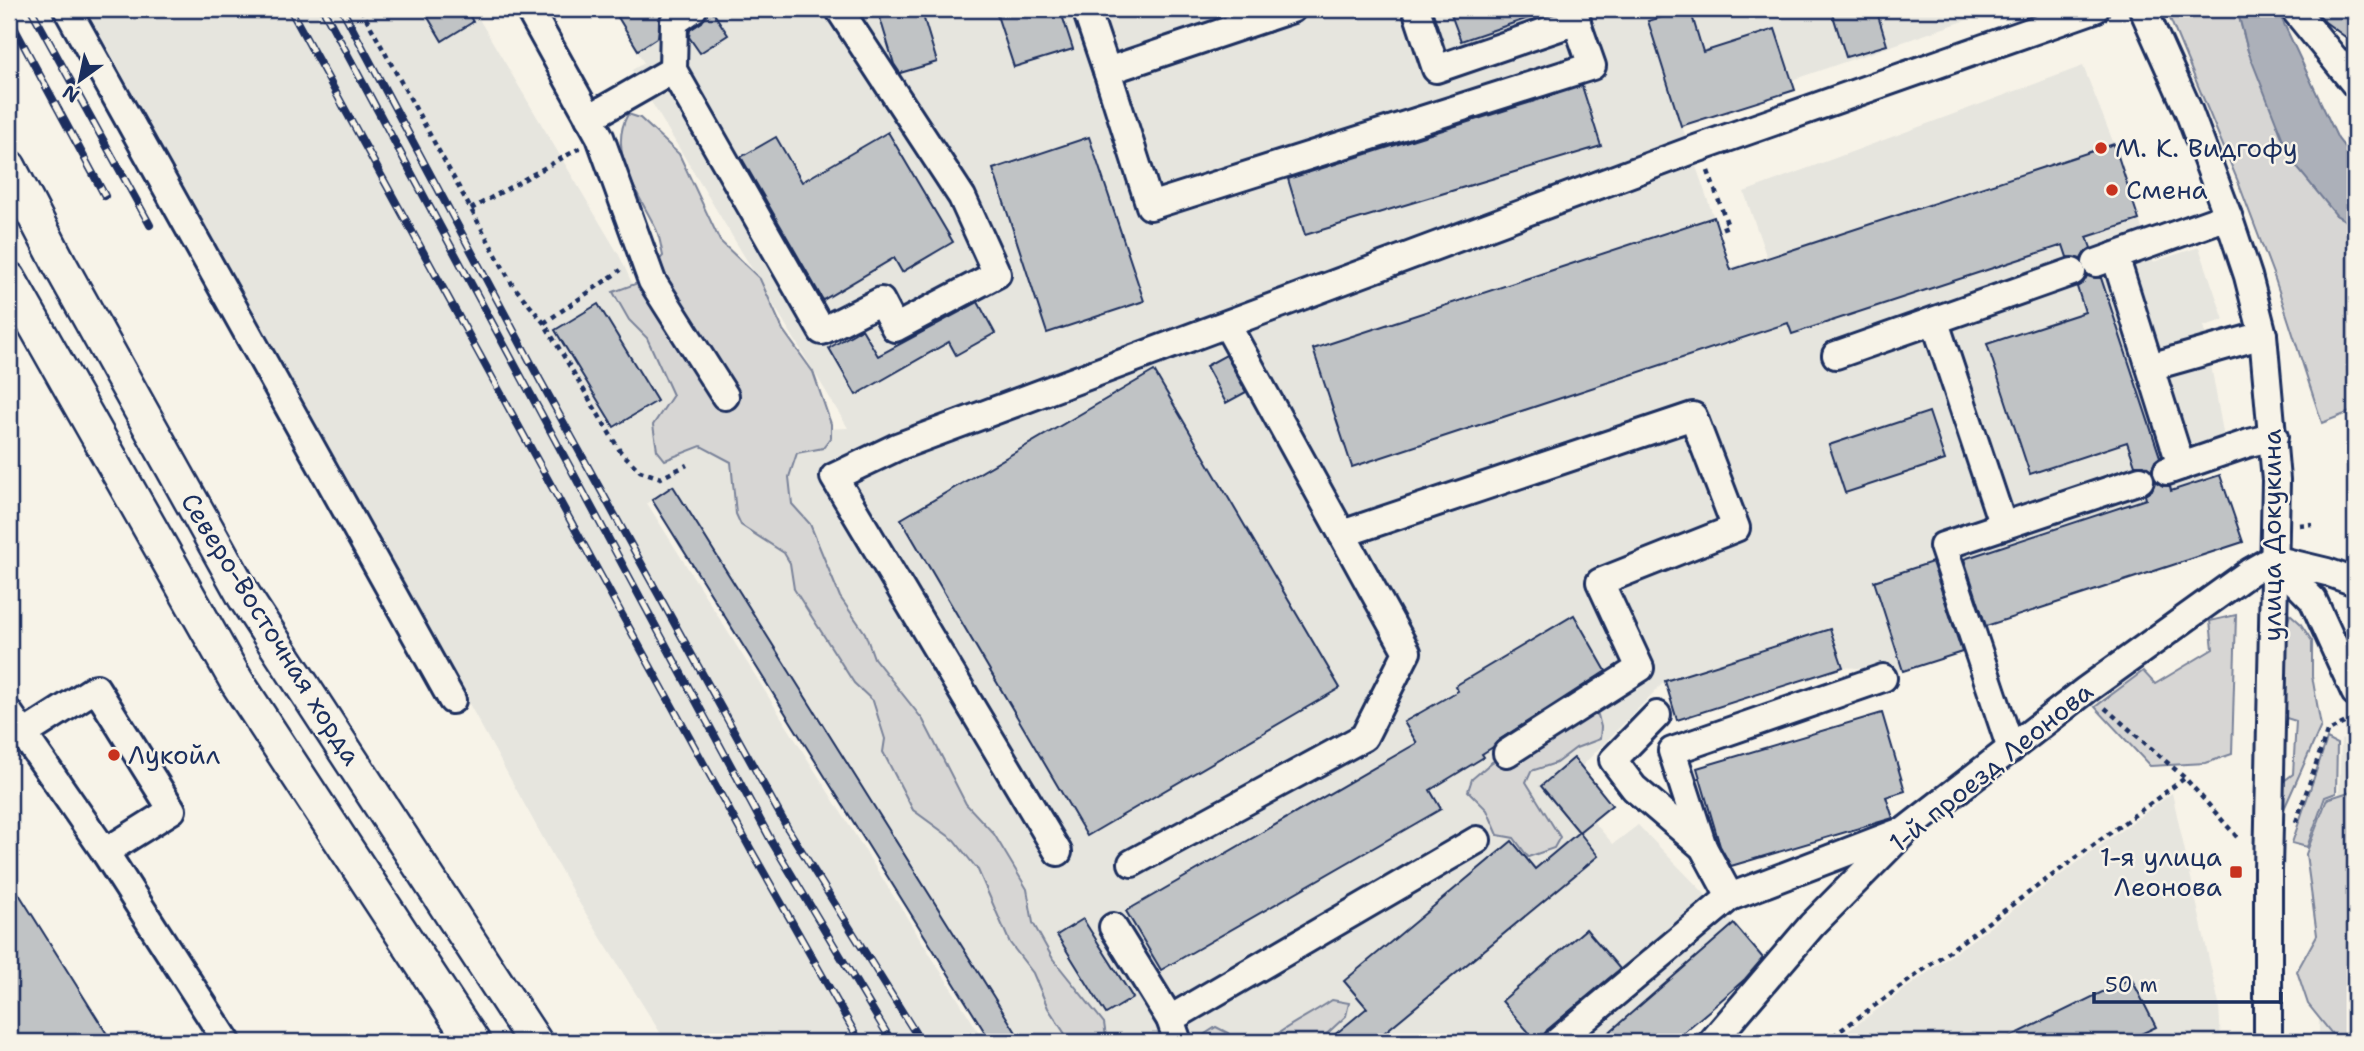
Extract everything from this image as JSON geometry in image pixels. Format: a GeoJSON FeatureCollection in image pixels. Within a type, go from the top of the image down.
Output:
{"type":"FeatureCollection","features":[{"type":"Feature","properties":{"kind":"main road","name":"Северо-Восточная хорда"},"geometry":{"type":"LineString","coordinates":[[9,167],[59,263],[244,596],[535,1042]]}},
{"type":"Feature","properties":{"kind":"main road","name":"Северо-Восточная хорда"},"geometry":{"type":"LineString","coordinates":[[11,284],[237,682],[473,1042]]}},
{"type":"Feature","properties":{"kind":"main road"},"geometry":{"type":"LineString","coordinates":[[446,1002],[459,1042]]}},
{"type":"Feature","properties":{"kind":"street"},"geometry":{"type":"LineString","coordinates":[[67,9],[452,700]]}},
{"type":"Feature","properties":{"kind":"street"},"geometry":{"type":"LineString","coordinates":[[693,9],[674,22],[673,70],[822,331],[881,301],[895,328],[998,274],[962,197],[839,9]]}},
{"type":"Feature","properties":{"kind":"street"},"geometry":{"type":"LineString","coordinates":[[1086,9],[1150,206],[1592,65],[1574,15],[1436,69],[1416,9]]}},
{"type":"Feature","properties":{"kind":"street"},"geometry":{"type":"LineString","coordinates":[[1107,71],[1264,13],[1292,9]]}},
{"type":"Feature","properties":{"kind":"street"},"geometry":{"type":"LineString","coordinates":[[1058,852],[834,477],[897,447],[1690,151],[2095,9]]}},
{"type":"Feature","properties":{"kind":"street","name":"улица Докукина"},"geometry":{"type":"LineString","coordinates":[[2143,9],[2189,111],[2228,216],[2248,276],[2263,335],[2276,480],[2267,1042]]}},
{"type":"Feature","properties":{"kind":"street"},"geometry":{"type":"LineString","coordinates":[[2294,9],[2355,84]]}},
{"type":"Feature","properties":{"kind":"street"},"geometry":{"type":"LineString","coordinates":[[531,12],[600,137],[652,281],[724,397]]}},
{"type":"Feature","properties":{"kind":"street"},"geometry":{"type":"LineString","coordinates":[[589,118],[673,70]]}},
{"type":"Feature","properties":{"kind":"street"},"geometry":{"type":"LineString","coordinates":[[1836,355],[2228,216]]}},
{"type":"Feature","properties":{"kind":"street"},"geometry":{"type":"LineString","coordinates":[[2094,264],[2150,367],[2173,469],[2249,443],[2274,438]]}},
{"type":"Feature","properties":{"kind":"street"},"geometry":{"type":"LineString","coordinates":[[1934,322],[2003,526]]}},
{"type":"Feature","properties":{"kind":"street"},"geometry":{"type":"LineString","coordinates":[[1132,863],[1364,737],[1407,652],[1227,325]]}},
{"type":"Feature","properties":{"kind":"street"},"geometry":{"type":"LineString","coordinates":[[2150,367],[2263,335]]}},
{"type":"Feature","properties":{"kind":"street"},"geometry":{"type":"LineString","coordinates":[[1342,534],[1693,416],[1736,528],[1600,582],[1640,668],[1507,753]]}},
{"type":"Feature","properties":{"kind":"street"},"geometry":{"type":"LineString","coordinates":[[2011,749],[1943,546],[2140,480]]}},
{"type":"Feature","properties":{"kind":"street"},"geometry":{"type":"LineString","coordinates":[[2273,559],[2355,582]]}},
{"type":"Feature","properties":{"kind":"street"},"geometry":{"type":"LineString","coordinates":[[2273,559],[2313,600],[2355,692]]}},
{"type":"Feature","properties":{"kind":"street","name":"1-й проезд Леонова"},"geometry":{"type":"LineString","coordinates":[[1712,1042],[1812,925],[1906,830],[2086,690],[2250,572],[2273,559]]}},
{"type":"Feature","properties":{"kind":"street"},"geometry":{"type":"LineString","coordinates":[[1730,897],[1703,847],[1672,751],[1882,678]]}},
{"type":"Feature","properties":{"kind":"street"},"geometry":{"type":"LineString","coordinates":[[105,852],[172,810],[96,688],[16,723],[105,852],[227,1042]]}},
{"type":"Feature","properties":{"kind":"street"},"geometry":{"type":"LineString","coordinates":[[1657,715],[1613,760],[1634,788],[1703,847]]}},
{"type":"Feature","properties":{"kind":"street"},"geometry":{"type":"LineString","coordinates":[[1557,1042],[1730,897],[1906,830]]}},
{"type":"Feature","properties":{"kind":"street"},"geometry":{"type":"LineString","coordinates":[[1113,927],[1174,1031],[1478,840]]}},
{"type":"Feature","properties":{"kind":"path"},"geometry":{"type":"LineString","coordinates":[[361,9],[512,284],[544,323],[620,451],[640,471],[661,478],[687,465]]}},
{"type":"Feature","properties":{"kind":"path"},"geometry":{"type":"LineString","coordinates":[[471,209],[562,158]]}},
{"type":"Feature","properties":{"kind":"path"},"geometry":{"type":"LineString","coordinates":[[544,323],[643,256]]}},
{"type":"Feature","properties":{"kind":"path"},"geometry":{"type":"LineString","coordinates":[[2296,525],[2312,524]]}},
{"type":"Feature","properties":{"kind":"path"},"geometry":{"type":"LineString","coordinates":[[2086,690],[2185,778],[2237,836]]}},
{"type":"Feature","properties":{"kind":"path"},"geometry":{"type":"LineString","coordinates":[[2295,823],[2327,732],[2355,716]]}},
{"type":"Feature","properties":{"kind":"path"},"geometry":{"type":"LineString","coordinates":[[1825,1042],[2185,778]]}},
{"type":"Feature","properties":{"kind":"shaded area"},"geometry":{"type":"Polygon","coordinates":[[[86,9],[473,9],[619,255],[702,434],[848,428],[632,70],[644,63],[613,9],[1999,9],[1792,80],[1795,90],[1682,126],[1731,267],[1767,258],[1744,192],[2083,66],[2114,144],[2153,262],[2199,247],[2224,320],[2204,326],[2224,438],[2189,451],[2201,481],[2220,475],[2243,542],[1981,628],[1986,644],[1903,671],[1843,667],[1677,720],[1664,682],[1581,767],[1573,758],[1541,785],[1579,832],[1593,821],[1613,844],[1638,825],[1766,961],[1672,1042],[991,1042],[652,500],[647,503],[985,1042],[666,1042],[575,896],[86,9]]]}},
{"type":"Feature","properties":{"kind":"shaded area"},"geometry":{"type":"Polygon","coordinates":[[[2166,9],[2237,9],[2248,51],[2336,215],[2355,226],[2355,382],[2350,412],[2322,423],[2275,279],[2237,179],[2166,9]]]}},
{"type":"Feature","properties":{"kind":"shaded area"},"geometry":{"type":"Polygon","coordinates":[[[2237,9],[2277,9],[2338,139],[2355,160],[2355,226],[2336,215],[2291,160],[2248,51],[2237,9]]]}},
{"type":"Feature","properties":{"kind":"shaded area"},"geometry":{"type":"Polygon","coordinates":[[[628,114],[640,118],[679,154],[720,241],[760,279],[783,330],[813,372],[831,424],[831,438],[823,448],[797,453],[789,477],[792,504],[810,524],[840,597],[865,633],[874,658],[923,720],[966,804],[994,834],[1027,889],[1033,923],[1053,959],[1104,1023],[1106,1037],[1101,1042],[1069,1040],[1048,1008],[1033,973],[1010,943],[978,870],[954,840],[913,810],[883,752],[885,739],[873,701],[854,683],[794,589],[790,563],[784,553],[741,525],[736,514],[731,462],[701,446],[665,460],[657,450],[653,425],[673,395],[647,338],[629,320],[613,292],[638,283],[663,256],[657,232],[634,188],[623,159],[622,129],[628,114]]]}},
{"type":"Feature","properties":{"kind":"shaded area"},"geometry":{"type":"Polygon","coordinates":[[[2351,595],[2355,596],[2355,666],[2343,651],[2351,595]]]}},
{"type":"Feature","properties":{"kind":"shaded area"},"geometry":{"type":"Polygon","coordinates":[[[2290,614],[2312,641],[2312,676],[2321,726],[2284,809],[2284,781],[2293,774],[2296,721],[2283,717],[2284,636],[2290,614]]]}},
{"type":"Feature","properties":{"kind":"shaded area"},"geometry":{"type":"Polygon","coordinates":[[[2236,615],[2232,754],[2206,763],[2150,766],[2095,707],[2143,671],[2155,684],[2213,649],[2210,621],[2236,615]]]}},
{"type":"Feature","properties":{"kind":"shaded area"},"geometry":{"type":"Polygon","coordinates":[[[1585,712],[1598,715],[1600,739],[1576,748],[1556,763],[1531,771],[1526,782],[1560,837],[1554,848],[1528,857],[1514,838],[1498,835],[1487,810],[1468,791],[1472,779],[1492,762],[1504,758],[1585,712]]]}},
{"type":"Feature","properties":{"kind":"shaded area"},"geometry":{"type":"Polygon","coordinates":[[[2351,738],[2355,744],[2355,1042],[2319,1042],[2319,1015],[2333,995],[2341,740],[2351,738]]]}},
{"type":"Feature","properties":{"kind":"shaded area"},"geometry":{"type":"Polygon","coordinates":[[[2327,739],[2337,744],[2336,793],[2325,797],[2307,847],[2292,843],[2327,739]]]}},
{"type":"Feature","properties":{"kind":"shaded area"},"geometry":{"type":"Polygon","coordinates":[[[2349,792],[2355,800],[2355,1042],[2330,1042],[2332,1034],[2308,1004],[2297,971],[2317,935],[2306,854],[2327,799],[2349,792]]]}},
{"type":"Feature","properties":{"kind":"shaded area"},"geometry":{"type":"Polygon","coordinates":[[[2172,793],[2219,1004],[2221,1042],[1833,1042],[2172,793]]]}},
{"type":"Feature","properties":{"kind":"shaded area"},"geometry":{"type":"Polygon","coordinates":[[[1332,1000],[1349,1003],[1346,1016],[1318,1042],[1267,1042],[1282,1030],[1332,1000]]]}},
{"type":"Feature","properties":{"kind":"shaded area"},"geometry":{"type":"Polygon","coordinates":[[[1216,1027],[1228,1033],[1234,1042],[1199,1042],[1216,1027]]]}},
{"type":"Feature","properties":{"kind":"building"},"geometry":{"type":"Polygon","coordinates":[[[423,9],[466,9],[473,22],[442,41],[423,9]]]}},
{"type":"Feature","properties":{"kind":"building"},"geometry":{"type":"Polygon","coordinates":[[[613,9],[658,9],[661,14],[658,37],[638,50],[613,9]]]}},
{"type":"Feature","properties":{"kind":"building"},"geometry":{"type":"Polygon","coordinates":[[[709,9],[728,35],[700,53],[689,37],[690,30],[702,22],[709,9]]]}},
{"type":"Feature","properties":{"kind":"building"},"geometry":{"type":"Polygon","coordinates":[[[911,9],[921,9],[937,62],[900,73],[894,64],[880,18],[911,9]]]}},
{"type":"Feature","properties":{"kind":"building"},"geometry":{"type":"Polygon","coordinates":[[[995,9],[1060,9],[1073,49],[1014,67],[995,9]]]}},
{"type":"Feature","properties":{"kind":"building"},"geometry":{"type":"Polygon","coordinates":[[[1449,9],[1545,9],[1546,12],[1461,41],[1449,9]]]}},
{"type":"Feature","properties":{"kind":"building"},"geometry":{"type":"Polygon","coordinates":[[[1690,9],[1703,52],[1775,29],[1795,90],[1681,126],[1648,21],[1690,9]]]}},
{"type":"Feature","properties":{"kind":"building"},"geometry":{"type":"Polygon","coordinates":[[[1831,9],[1876,9],[1887,45],[1846,57],[1831,9]]]}},
{"type":"Feature","properties":{"kind":"building"},"geometry":{"type":"Polygon","coordinates":[[[2314,9],[2355,9],[2355,44],[2325,22],[2314,9]]]}},
{"type":"Feature","properties":{"kind":"building"},"geometry":{"type":"Polygon","coordinates":[[[1582,86],[1601,146],[1305,235],[1288,179],[1582,86]]]}},
{"type":"Feature","properties":{"kind":"building"},"geometry":{"type":"Polygon","coordinates":[[[888,132],[953,242],[902,272],[894,258],[823,300],[741,157],[776,137],[802,182],[888,132]]]}},
{"type":"Feature","properties":{"kind":"building"},"geometry":{"type":"Polygon","coordinates":[[[1089,137],[1144,301],[1047,333],[993,169],[1089,137]]]}},
{"type":"Feature","properties":{"kind":"building"},"geometry":{"type":"Polygon","coordinates":[[[2114,144],[2139,220],[2087,237],[2091,248],[2081,259],[2067,257],[2063,245],[1792,334],[1788,323],[1352,467],[1313,349],[1714,217],[1731,270],[2114,144]]]}},
{"type":"Feature","properties":{"kind":"building"},"geometry":{"type":"Polygon","coordinates":[[[2087,276],[2101,278],[2160,457],[2155,461],[2152,470],[2144,465],[2135,465],[2127,442],[2030,474],[1987,344],[2085,312],[2077,287],[2087,276]]]}},
{"type":"Feature","properties":{"kind":"building"},"geometry":{"type":"Polygon","coordinates":[[[978,302],[995,333],[956,355],[949,342],[856,395],[829,348],[862,329],[878,356],[978,302]]]}},
{"type":"Feature","properties":{"kind":"building"},"geometry":{"type":"Polygon","coordinates":[[[598,304],[657,401],[614,427],[555,330],[598,304]]]}},
{"type":"Feature","properties":{"kind":"building"},"geometry":{"type":"Polygon","coordinates":[[[1226,355],[1246,392],[1226,403],[1206,366],[1226,355]]]}},
{"type":"Feature","properties":{"kind":"building"},"geometry":{"type":"Polygon","coordinates":[[[1154,371],[1340,688],[1087,836],[901,519],[1154,371]]]}},
{"type":"Feature","properties":{"kind":"building"},"geometry":{"type":"Polygon","coordinates":[[[1929,412],[1945,460],[1845,493],[1829,445],[1929,412]]]}},
{"type":"Feature","properties":{"kind":"building"},"geometry":{"type":"Polygon","coordinates":[[[2220,475],[2243,542],[1986,626],[1964,559],[2146,499],[2145,495],[2152,490],[2155,481],[2163,486],[2170,486],[2171,491],[2220,475]]]}},
{"type":"Feature","properties":{"kind":"building"},"geometry":{"type":"Polygon","coordinates":[[[673,486],[1022,1042],[991,1042],[652,500],[673,486]]]}},
{"type":"Feature","properties":{"kind":"building"},"geometry":{"type":"Polygon","coordinates":[[[1932,562],[1962,652],[1903,671],[1874,581],[1932,562]]]}},
{"type":"Feature","properties":{"kind":"building"},"geometry":{"type":"Polygon","coordinates":[[[1574,615],[1606,671],[1499,740],[1482,754],[1484,757],[1430,790],[1441,809],[1161,970],[1126,911],[1417,743],[1404,722],[1458,691],[1455,686],[1574,615]]]}},
{"type":"Feature","properties":{"kind":"building"},"geometry":{"type":"Polygon","coordinates":[[[1830,629],[1843,667],[1677,720],[1665,681],[1830,629]]]}},
{"type":"Feature","properties":{"kind":"building"},"geometry":{"type":"Polygon","coordinates":[[[1882,713],[1905,791],[1886,797],[1893,818],[1731,866],[1720,846],[1697,768],[1882,713]]]}},
{"type":"Feature","properties":{"kind":"building"},"geometry":{"type":"Polygon","coordinates":[[[1574,758],[1612,805],[1579,832],[1541,786],[1574,758]]]}},
{"type":"Feature","properties":{"kind":"building"},"geometry":{"type":"Polygon","coordinates":[[[1579,832],[1598,856],[1373,1042],[1326,1042],[1367,1008],[1344,981],[1512,841],[1535,869],[1579,832]]]}},
{"type":"Feature","properties":{"kind":"building"},"geometry":{"type":"Polygon","coordinates":[[[9,878],[112,1042],[9,1042],[9,878]]]}},
{"type":"Feature","properties":{"kind":"building"},"geometry":{"type":"Polygon","coordinates":[[[1083,919],[1133,998],[1106,1014],[1057,935],[1083,919]]]}},
{"type":"Feature","properties":{"kind":"building"},"geometry":{"type":"Polygon","coordinates":[[[1734,924],[1763,958],[1745,979],[1710,1010],[1672,1042],[1598,1042],[1734,924]]]}},
{"type":"Feature","properties":{"kind":"building"},"geometry":{"type":"Polygon","coordinates":[[[1586,929],[1620,969],[1547,1030],[1542,1042],[1537,1042],[1502,1001],[1586,929]]]}},
{"type":"Feature","properties":{"kind":"building"},"geometry":{"type":"Polygon","coordinates":[[[2131,978],[2156,1027],[2124,1042],[2000,1042],[2131,978]]]}},
{"type":"Feature","properties":{"kind":"railway"},"geometry":{"type":"LineString","coordinates":[[31,9],[150,225]]}},
{"type":"Feature","properties":{"kind":"railway"},"geometry":{"type":"LineString","coordinates":[[290,9],[751,850],[860,1042]]}},
{"type":"Feature","properties":{"kind":"railway"},"geometry":{"type":"LineString","coordinates":[[323,9],[772,842],[892,1042]]}},
{"type":"Feature","properties":{"kind":"railway"},"geometry":{"type":"LineString","coordinates":[[342,9],[540,380],[788,829],[921,1042]]}},
{"type":"Feature","properties":{"kind":"railway"},"geometry":{"type":"LineString","coordinates":[[9,18],[105,196]]}},
{"type":"Feature","properties":{"kind":"place","name":"М. К. Видгофу"},"geometry":{"type":"Point","coordinates":[2101,148]}},
{"type":"Feature","properties":{"kind":"place","name":"Смена"},"geometry":{"type":"Point","coordinates":[2112,190]}},
{"type":"Feature","properties":{"kind":"place","name":"Лукойл"},"geometry":{"type":"Point","coordinates":[114,755]}},
{"type":"Feature","properties":{"kind":"place","name":"1-я улица Леонова"},"geometry":{"type":"Point","coordinates":[2236,872]}}]}
